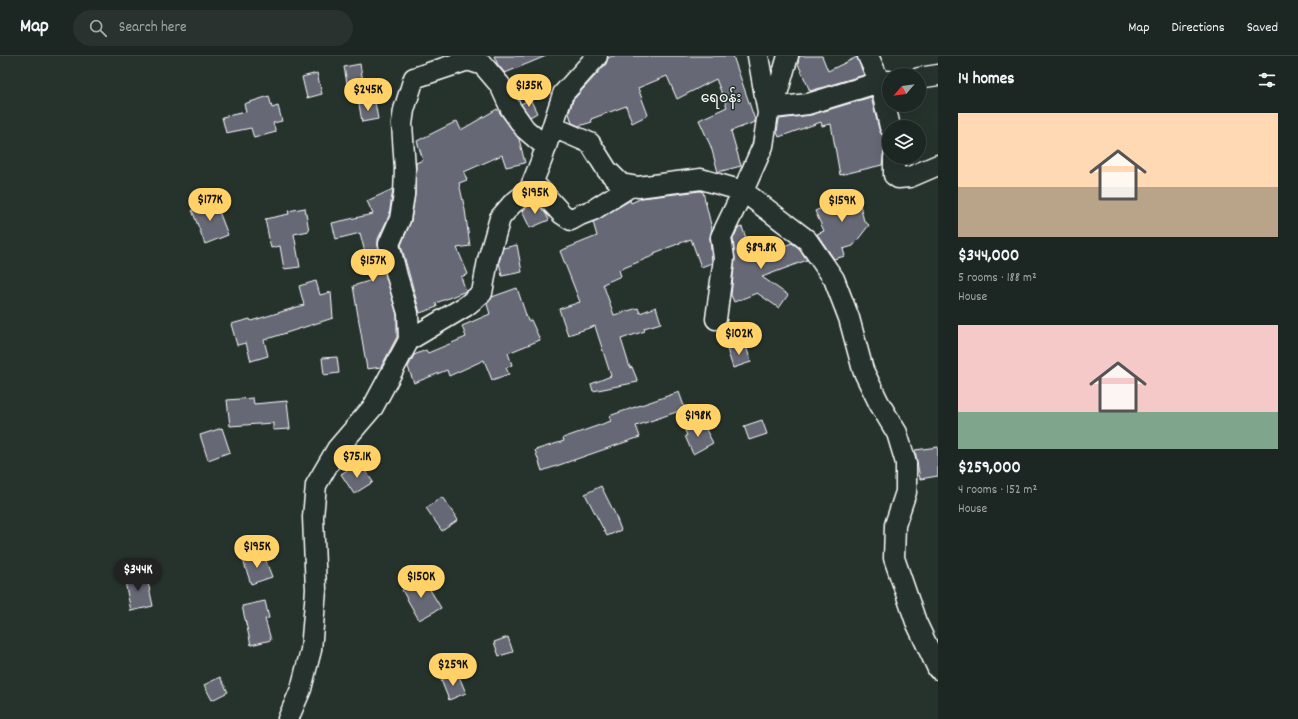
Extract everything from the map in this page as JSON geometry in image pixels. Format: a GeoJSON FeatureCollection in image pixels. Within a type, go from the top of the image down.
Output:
{"type":"FeatureCollection","features":[{"type":"Feature","properties":{"kind":"street"},"geometry":{"type":"LineString","coordinates":[[758,56],[770,110]]}},
{"type":"Feature","properties":{"kind":"street"},"geometry":{"type":"LineString","coordinates":[[716,319],[724,258],[721,237],[763,146],[770,110],[788,56]]}},
{"type":"Feature","properties":{"kind":"street"},"geometry":{"type":"LineString","coordinates":[[868,56],[882,79]]}},
{"type":"Feature","properties":{"kind":"street"},"geometry":{"type":"LineString","coordinates":[[409,340],[466,306],[482,292],[488,260],[500,218],[512,204],[529,191],[546,147],[563,94],[595,57]]}},
{"type":"Feature","properties":{"kind":"street"},"geometry":{"type":"LineString","coordinates":[[288,719],[301,689],[311,650],[316,590],[313,517],[316,485],[337,449],[373,407],[409,340],[408,313],[396,276],[389,244],[400,219],[404,195],[405,169],[402,124],[404,110],[414,78],[468,60],[483,65],[500,85],[511,109],[525,129],[546,147]]}},
{"type":"Feature","properties":{"kind":"street"},"geometry":{"type":"LineString","coordinates":[[926,77],[938,76]]}},
{"type":"Feature","properties":{"kind":"street"},"geometry":{"type":"LineString","coordinates":[[770,110],[808,104],[882,83]]}},
{"type":"Feature","properties":{"kind":"street"},"geometry":{"type":"LineString","coordinates":[[553,127],[590,143],[607,170],[621,184],[638,187],[701,179],[743,191],[807,240],[834,279],[849,318],[863,370],[879,403],[897,433],[906,463],[906,492],[895,525],[894,558],[916,622],[938,668]]}},
{"type":"Feature","properties":{"kind":"street"},"geometry":{"type":"LineString","coordinates":[[894,164],[894,175],[898,178],[910,177],[938,165]]}},
{"type":"Feature","properties":{"kind":"street"},"geometry":{"type":"LineString","coordinates":[[533,182],[562,214],[571,220],[593,210],[631,186]]}},
{"type":"Feature","properties":{"kind":"building"},"geometry":{"type":"Polygon","coordinates":[[[494,56],[546,56],[505,73],[498,65],[494,56]]]}},
{"type":"Feature","properties":{"kind":"building"},"geometry":{"type":"Polygon","coordinates":[[[612,56],[733,56],[755,120],[755,122],[731,131],[741,166],[718,172],[711,147],[699,120],[727,107],[716,79],[677,99],[667,76],[638,88],[648,115],[632,123],[626,106],[591,119],[592,122],[579,126],[572,123],[569,113],[573,100],[606,64],[608,58],[612,56]]]}},
{"type":"Feature","properties":{"kind":"building"},"geometry":{"type":"Polygon","coordinates":[[[799,56],[822,56],[828,71],[857,57],[864,75],[810,91],[798,64],[799,56]]]}},
{"type":"Feature","properties":{"kind":"building"},"geometry":{"type":"Polygon","coordinates":[[[360,64],[363,81],[347,83],[344,67],[360,64]]]}},
{"type":"Feature","properties":{"kind":"building"},"geometry":{"type":"Polygon","coordinates":[[[317,73],[322,94],[307,98],[302,77],[317,73]]]}},
{"type":"Feature","properties":{"kind":"building"},"geometry":{"type":"Polygon","coordinates":[[[269,96],[272,108],[278,106],[282,121],[273,123],[276,132],[254,138],[251,128],[226,133],[222,117],[246,112],[244,104],[269,96]]]}},
{"type":"Feature","properties":{"kind":"building"},"geometry":{"type":"Polygon","coordinates":[[[871,97],[879,129],[882,133],[882,165],[840,175],[831,124],[822,126],[821,122],[779,137],[777,132],[779,119],[811,115],[871,97]]]}},
{"type":"Feature","properties":{"kind":"building"},"geometry":{"type":"Polygon","coordinates":[[[530,99],[537,113],[530,117],[521,104],[530,99]]]}},
{"type":"Feature","properties":{"kind":"building"},"geometry":{"type":"Polygon","coordinates":[[[375,102],[378,119],[362,122],[359,104],[375,102]]]}},
{"type":"Feature","properties":{"kind":"building"},"geometry":{"type":"Polygon","coordinates":[[[497,109],[519,139],[525,163],[506,167],[502,155],[464,172],[467,180],[459,183],[465,210],[470,246],[457,248],[468,274],[461,277],[466,291],[436,303],[437,307],[420,313],[401,245],[411,221],[415,195],[416,163],[423,160],[417,141],[457,121],[461,130],[497,109]]]}},
{"type":"Feature","properties":{"kind":"building"},"geometry":{"type":"Polygon","coordinates":[[[393,189],[389,216],[378,239],[378,246],[397,315],[397,337],[381,367],[367,369],[353,286],[372,280],[360,233],[336,239],[332,223],[373,214],[367,201],[393,189]]]}},
{"type":"Feature","properties":{"kind":"building"},"geometry":{"type":"Polygon","coordinates":[[[856,189],[864,221],[869,225],[853,246],[843,249],[845,256],[834,259],[817,234],[824,231],[815,211],[837,201],[835,195],[856,189]]]}},
{"type":"Feature","properties":{"kind":"building"},"geometry":{"type":"Polygon","coordinates":[[[700,191],[703,192],[712,229],[710,238],[712,263],[701,267],[691,239],[654,253],[655,255],[619,270],[621,276],[603,284],[614,315],[638,308],[640,313],[656,307],[661,323],[644,328],[645,331],[621,339],[630,368],[632,367],[638,382],[593,391],[591,384],[611,376],[595,326],[568,335],[559,309],[580,302],[560,251],[597,236],[593,222],[630,200],[631,203],[642,198],[700,191]]]}},
{"type":"Feature","properties":{"kind":"building"},"geometry":{"type":"Polygon","coordinates":[[[215,201],[228,235],[205,244],[192,210],[215,201]]]}},
{"type":"Feature","properties":{"kind":"building"},"geometry":{"type":"Polygon","coordinates":[[[535,201],[549,220],[530,228],[522,211],[535,201]]]}},
{"type":"Feature","properties":{"kind":"building"},"geometry":{"type":"Polygon","coordinates":[[[305,208],[309,231],[294,234],[300,267],[284,269],[280,246],[271,248],[265,219],[289,214],[288,211],[305,208]]]}},
{"type":"Feature","properties":{"kind":"building"},"geometry":{"type":"Polygon","coordinates":[[[742,227],[753,257],[792,243],[799,248],[807,260],[762,277],[788,295],[779,308],[757,293],[734,302],[731,295],[735,259],[733,239],[738,228],[742,227]]]}},
{"type":"Feature","properties":{"kind":"building"},"geometry":{"type":"Polygon","coordinates":[[[517,245],[522,272],[502,276],[499,262],[503,248],[517,245]]]}},
{"type":"Feature","properties":{"kind":"building"},"geometry":{"type":"Polygon","coordinates":[[[316,281],[320,295],[331,292],[333,318],[264,340],[268,356],[251,361],[246,343],[237,345],[231,324],[250,319],[251,321],[304,305],[299,286],[316,281]]]}},
{"type":"Feature","properties":{"kind":"building"},"geometry":{"type":"Polygon","coordinates":[[[517,288],[528,321],[531,320],[540,340],[508,353],[512,365],[506,368],[509,374],[492,380],[484,360],[449,376],[447,370],[414,383],[408,367],[414,355],[426,350],[428,353],[466,337],[462,326],[490,314],[487,304],[492,297],[517,288]]]}},
{"type":"Feature","properties":{"kind":"building"},"geometry":{"type":"Polygon","coordinates":[[[745,343],[751,362],[733,368],[727,349],[745,343]]]}},
{"type":"Feature","properties":{"kind":"building"},"geometry":{"type":"Polygon","coordinates":[[[337,357],[339,373],[324,375],[322,358],[337,357]]]}},
{"type":"Feature","properties":{"kind":"building"},"geometry":{"type":"Polygon","coordinates":[[[679,392],[685,409],[636,426],[640,437],[542,471],[535,450],[564,441],[563,438],[611,421],[609,416],[679,392]]]}},
{"type":"Feature","properties":{"kind":"building"},"geometry":{"type":"Polygon","coordinates":[[[253,398],[254,404],[287,401],[290,429],[273,430],[273,423],[230,426],[227,400],[253,398]]]}},
{"type":"Feature","properties":{"kind":"building"},"geometry":{"type":"Polygon","coordinates":[[[762,420],[767,434],[749,440],[744,426],[762,420]]]}},
{"type":"Feature","properties":{"kind":"building"},"geometry":{"type":"Polygon","coordinates":[[[702,422],[713,443],[693,454],[685,436],[687,435],[685,431],[702,422]]]}},
{"type":"Feature","properties":{"kind":"building"},"geometry":{"type":"Polygon","coordinates":[[[222,428],[230,452],[208,460],[200,435],[222,428]]]}},
{"type":"Feature","properties":{"kind":"building"},"geometry":{"type":"Polygon","coordinates":[[[938,447],[938,476],[920,479],[915,450],[938,447]]]}},
{"type":"Feature","properties":{"kind":"building"},"geometry":{"type":"Polygon","coordinates":[[[355,465],[358,469],[362,466],[373,482],[354,494],[341,474],[355,465]]]}},
{"type":"Feature","properties":{"kind":"building"},"geometry":{"type":"Polygon","coordinates":[[[601,486],[621,530],[607,536],[585,494],[601,486]]]}},
{"type":"Feature","properties":{"kind":"building"},"geometry":{"type":"Polygon","coordinates":[[[442,497],[458,520],[442,531],[426,508],[442,497]]]}},
{"type":"Feature","properties":{"kind":"building"},"geometry":{"type":"Polygon","coordinates":[[[263,553],[272,577],[251,584],[243,560],[263,553]]]}},
{"type":"Feature","properties":{"kind":"building"},"geometry":{"type":"Polygon","coordinates":[[[146,573],[153,606],[131,611],[124,577],[146,573]]]}},
{"type":"Feature","properties":{"kind":"building"},"geometry":{"type":"Polygon","coordinates":[[[423,578],[441,608],[419,620],[402,590],[423,578]]]}},
{"type":"Feature","properties":{"kind":"building"},"geometry":{"type":"Polygon","coordinates":[[[265,601],[269,618],[265,619],[271,640],[251,645],[242,606],[265,601]]]}},
{"type":"Feature","properties":{"kind":"building"},"geometry":{"type":"Polygon","coordinates":[[[508,637],[513,652],[499,656],[494,642],[508,637]]]}},
{"type":"Feature","properties":{"kind":"building"},"geometry":{"type":"Polygon","coordinates":[[[458,674],[466,693],[449,700],[441,680],[458,674]]]}},
{"type":"Feature","properties":{"kind":"building"},"geometry":{"type":"Polygon","coordinates":[[[220,677],[228,692],[212,700],[204,685],[220,677]]]}},
{"type":"Feature","properties":{"kind":"district","name":"ရေဝန်း"},"geometry":{"type":"Point","coordinates":[721,97]}}]}
